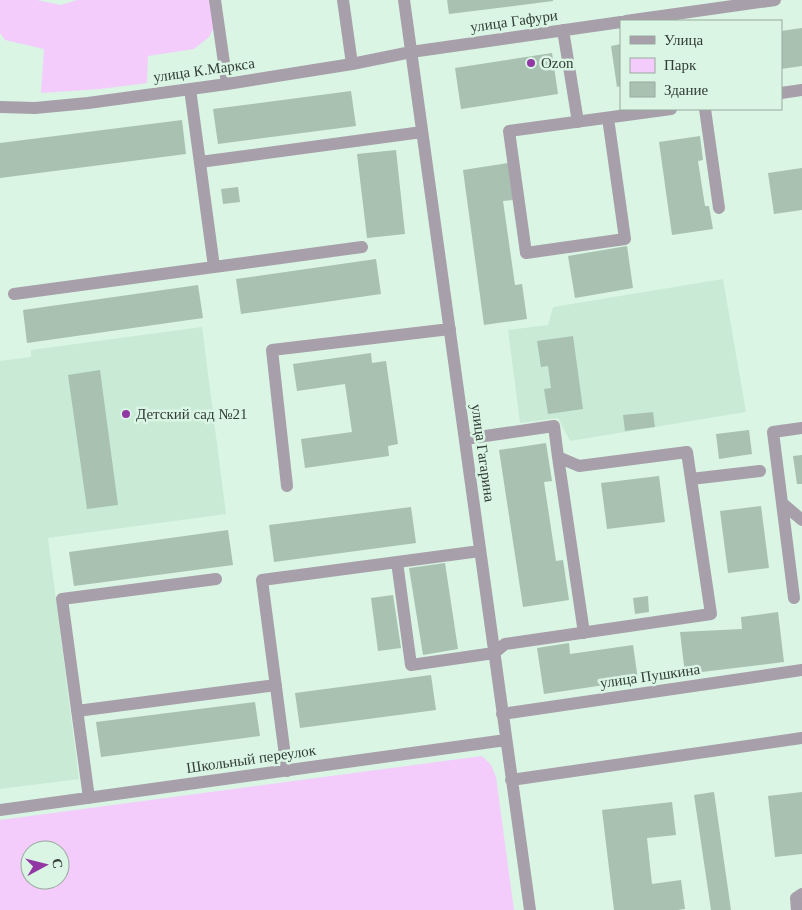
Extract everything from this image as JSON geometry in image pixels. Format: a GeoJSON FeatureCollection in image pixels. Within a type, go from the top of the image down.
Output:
{"type":"FeatureCollection","features":[{"type":"Feature","properties":{"kind":"street"},"geometry":{"type":"LineString","coordinates":[[215,0],[227,84]]}},
{"type":"Feature","properties":{"kind":"street"},"geometry":{"type":"LineString","coordinates":[[343,0],[352,64]]}},
{"type":"Feature","properties":{"kind":"street","name":"улица Гагарина"},"geometry":{"type":"LineString","coordinates":[[404,0],[530,910]]}},
{"type":"Feature","properties":{"kind":"street"},"geometry":{"type":"LineString","coordinates":[[633,20],[775,0]]}},
{"type":"Feature","properties":{"kind":"street","name":"улица Гафури"},"geometry":{"type":"LineString","coordinates":[[411,52],[620,22]]}},
{"type":"Feature","properties":{"kind":"street"},"geometry":{"type":"LineString","coordinates":[[563,30],[578,122]]}},
{"type":"Feature","properties":{"kind":"street","name":"улица К.Маркса"},"geometry":{"type":"LineString","coordinates":[[0,106],[35,108],[190,89],[352,64],[411,52]]}},
{"type":"Feature","properties":{"kind":"street"},"geometry":{"type":"LineString","coordinates":[[190,89],[214,267]]}},
{"type":"Feature","properties":{"kind":"street"},"geometry":{"type":"LineString","coordinates":[[782,93],[802,90]]}},
{"type":"Feature","properties":{"kind":"street"},"geometry":{"type":"LineString","coordinates":[[608,118],[625,239],[526,253],[509,131],[664,110]]}},
{"type":"Feature","properties":{"kind":"street"},"geometry":{"type":"LineString","coordinates":[[705,110],[719,208]]}},
{"type":"Feature","properties":{"kind":"street"},"geometry":{"type":"LineString","coordinates":[[200,162],[422,132]]}},
{"type":"Feature","properties":{"kind":"street"},"geometry":{"type":"LineString","coordinates":[[14,294],[362,247]]}},
{"type":"Feature","properties":{"kind":"street"},"geometry":{"type":"LineString","coordinates":[[287,486],[272,350],[450,330]]}},
{"type":"Feature","properties":{"kind":"street"},"geometry":{"type":"LineString","coordinates":[[465,439],[554,426],[584,633]]}},
{"type":"Feature","properties":{"kind":"street"},"geometry":{"type":"LineString","coordinates":[[794,598],[773,432],[802,428]]}},
{"type":"Feature","properties":{"kind":"street"},"geometry":{"type":"LineString","coordinates":[[396,562],[411,665],[494,653],[505,644],[711,614],[687,452],[579,466],[558,457]]}},
{"type":"Feature","properties":{"kind":"street"},"geometry":{"type":"LineString","coordinates":[[691,479],[760,471]]}},
{"type":"Feature","properties":{"kind":"street"},"geometry":{"type":"LineString","coordinates":[[782,503],[802,520]]}},
{"type":"Feature","properties":{"kind":"street"},"geometry":{"type":"LineString","coordinates":[[287,771],[262,580],[480,551]]}},
{"type":"Feature","properties":{"kind":"street"},"geometry":{"type":"LineString","coordinates":[[88,798],[62,599],[216,579]]}},
{"type":"Feature","properties":{"kind":"street","name":"улица Пушкина"},"geometry":{"type":"LineString","coordinates":[[502,714],[802,670]]}},
{"type":"Feature","properties":{"kind":"street"},"geometry":{"type":"LineString","coordinates":[[77,711],[276,685]]}},
{"type":"Feature","properties":{"kind":"street"},"geometry":{"type":"LineString","coordinates":[[512,780],[802,738]]}},
{"type":"Feature","properties":{"kind":"street","name":"Школьный переулок"},"geometry":{"type":"LineString","coordinates":[[0,810],[506,740]]}},
{"type":"Feature","properties":{"kind":"street"},"geometry":{"type":"LineString","coordinates":[[797,910],[796,898],[802,894]]}},
{"type":"Feature","properties":{"kind":"shaded area"},"geometry":{"type":"Polygon","coordinates":[[[723,279],[746,412],[570,441],[558,418],[520,423],[508,330],[548,325],[553,307],[723,279]]]}},
{"type":"Feature","properties":{"kind":"shaded area","name":"Детский cад №21"},"geometry":{"type":"Polygon","coordinates":[[[202,327],[226,514],[48,538],[79,779],[0,789],[0,361],[31,357],[31,350],[202,327]]]}},
{"type":"Feature","properties":{"kind":"green space"},"geometry":{"type":"Polygon","coordinates":[[[0,0],[37,0],[61,5],[77,0],[210,0],[221,15],[209,37],[194,49],[148,56],[147,83],[100,89],[41,93],[44,49],[5,40],[0,33],[0,0]]]}},
{"type":"Feature","properties":{"kind":"green space"},"geometry":{"type":"Polygon","coordinates":[[[482,756],[491,765],[496,777],[514,910],[0,910],[0,820],[482,756]]]}},
{"type":"Feature","properties":{"kind":"building"},"geometry":{"type":"Polygon","coordinates":[[[447,0],[553,0],[553,1],[449,14],[447,0]]]}},
{"type":"Feature","properties":{"kind":"building"},"geometry":{"type":"Polygon","coordinates":[[[802,28],[802,66],[782,69],[782,31],[802,28]]]}},
{"type":"Feature","properties":{"kind":"building"},"geometry":{"type":"Polygon","coordinates":[[[620,44],[620,86],[617,87],[611,46],[620,44]]]}},
{"type":"Feature","properties":{"kind":"building"},"geometry":{"type":"Polygon","coordinates":[[[552,53],[558,94],[461,109],[455,68],[552,53]]]}},
{"type":"Feature","properties":{"kind":"building"},"geometry":{"type":"Polygon","coordinates":[[[351,91],[356,126],[218,144],[213,109],[351,91]]]}},
{"type":"Feature","properties":{"kind":"building"},"geometry":{"type":"Polygon","coordinates":[[[182,120],[186,154],[0,178],[0,143],[182,120]]]}},
{"type":"Feature","properties":{"kind":"building"},"geometry":{"type":"Polygon","coordinates":[[[700,136],[703,160],[698,161],[705,206],[709,206],[713,229],[672,235],[659,142],[700,136]]]}},
{"type":"Feature","properties":{"kind":"building"},"geometry":{"type":"Polygon","coordinates":[[[396,150],[405,234],[367,238],[357,154],[396,150]]]}},
{"type":"Feature","properties":{"kind":"building"},"geometry":{"type":"Polygon","coordinates":[[[508,163],[513,200],[503,201],[515,285],[522,284],[527,319],[484,325],[463,170],[508,163]]]}},
{"type":"Feature","properties":{"kind":"building"},"geometry":{"type":"Polygon","coordinates":[[[802,168],[802,210],[774,214],[768,173],[802,168]]]}},
{"type":"Feature","properties":{"kind":"building"},"geometry":{"type":"Polygon","coordinates":[[[238,187],[240,202],[223,204],[221,189],[238,187]]]}},
{"type":"Feature","properties":{"kind":"building"},"geometry":{"type":"Polygon","coordinates":[[[627,246],[633,288],[575,298],[568,256],[627,246]]]}},
{"type":"Feature","properties":{"kind":"building"},"geometry":{"type":"Polygon","coordinates":[[[376,259],[381,294],[241,314],[236,279],[376,259]]]}},
{"type":"Feature","properties":{"kind":"building"},"geometry":{"type":"Polygon","coordinates":[[[198,285],[203,318],[27,343],[23,310],[198,285]]]}},
{"type":"Feature","properties":{"kind":"building"},"geometry":{"type":"Polygon","coordinates":[[[573,336],[583,409],[548,414],[544,389],[551,388],[548,366],[541,367],[537,341],[573,336]]]}},
{"type":"Feature","properties":{"kind":"building"},"geometry":{"type":"Polygon","coordinates":[[[371,353],[372,363],[386,361],[398,444],[388,446],[389,456],[305,468],[301,439],[352,432],[345,384],[297,391],[293,364],[371,353]]]}},
{"type":"Feature","properties":{"kind":"building"},"geometry":{"type":"Polygon","coordinates":[[[100,370],[118,505],[87,509],[68,375],[100,370]]]}},
{"type":"Feature","properties":{"kind":"building"},"geometry":{"type":"Polygon","coordinates":[[[653,412],[655,427],[625,431],[623,415],[653,412]]]}},
{"type":"Feature","properties":{"kind":"building"},"geometry":{"type":"Polygon","coordinates":[[[749,430],[752,454],[719,459],[716,434],[749,430]]]}},
{"type":"Feature","properties":{"kind":"building"},"geometry":{"type":"Polygon","coordinates":[[[546,443],[552,481],[544,482],[556,561],[563,560],[569,600],[523,607],[499,450],[546,443]]]}},
{"type":"Feature","properties":{"kind":"building"},"geometry":{"type":"Polygon","coordinates":[[[802,455],[802,484],[797,484],[793,456],[802,455]]]}},
{"type":"Feature","properties":{"kind":"building"},"geometry":{"type":"Polygon","coordinates":[[[659,476],[665,522],[607,529],[601,483],[659,476]]]}},
{"type":"Feature","properties":{"kind":"building"},"geometry":{"type":"Polygon","coordinates":[[[761,506],[769,568],[728,573],[720,511],[761,506]]]}},
{"type":"Feature","properties":{"kind":"building"},"geometry":{"type":"Polygon","coordinates":[[[411,507],[416,543],[274,562],[269,525],[411,507]]]}},
{"type":"Feature","properties":{"kind":"building"},"geometry":{"type":"Polygon","coordinates":[[[228,530],[233,565],[74,586],[69,552],[228,530]]]}},
{"type":"Feature","properties":{"kind":"building"},"geometry":{"type":"Polygon","coordinates":[[[445,563],[458,649],[423,655],[409,568],[445,563]]]}},
{"type":"Feature","properties":{"kind":"building"},"geometry":{"type":"Polygon","coordinates":[[[393,595],[401,648],[378,651],[371,598],[393,595]]]}},
{"type":"Feature","properties":{"kind":"building"},"geometry":{"type":"Polygon","coordinates":[[[648,596],[649,612],[635,614],[633,598],[648,596]]]}},
{"type":"Feature","properties":{"kind":"building"},"geometry":{"type":"Polygon","coordinates":[[[778,612],[784,662],[685,674],[680,632],[742,629],[741,617],[778,612]]]}},
{"type":"Feature","properties":{"kind":"building"},"geometry":{"type":"Polygon","coordinates":[[[569,643],[570,654],[633,645],[638,680],[544,694],[537,648],[569,643]]]}},
{"type":"Feature","properties":{"kind":"building"},"geometry":{"type":"Polygon","coordinates":[[[431,675],[436,710],[300,728],[295,693],[431,675]]]}},
{"type":"Feature","properties":{"kind":"building"},"geometry":{"type":"Polygon","coordinates":[[[255,702],[260,736],[101,757],[96,722],[255,702]]]}},
{"type":"Feature","properties":{"kind":"building"},"geometry":{"type":"Polygon","coordinates":[[[714,792],[731,910],[711,910],[694,795],[714,792]]]}},
{"type":"Feature","properties":{"kind":"building"},"geometry":{"type":"Polygon","coordinates":[[[802,792],[802,854],[775,857],[768,796],[802,792]]]}},
{"type":"Feature","properties":{"kind":"building"},"geometry":{"type":"Polygon","coordinates":[[[672,802],[676,835],[647,838],[652,884],[681,880],[685,909],[614,910],[602,810],[672,802]]]}},
{"type":"Feature","properties":{"kind":"place","name":"Ozon"},"geometry":{"type":"Point","coordinates":[531,63]}},
{"type":"Feature","properties":{"kind":"place","name":"Детский cад №21"},"geometry":{"type":"Point","coordinates":[126,414]}}]}
